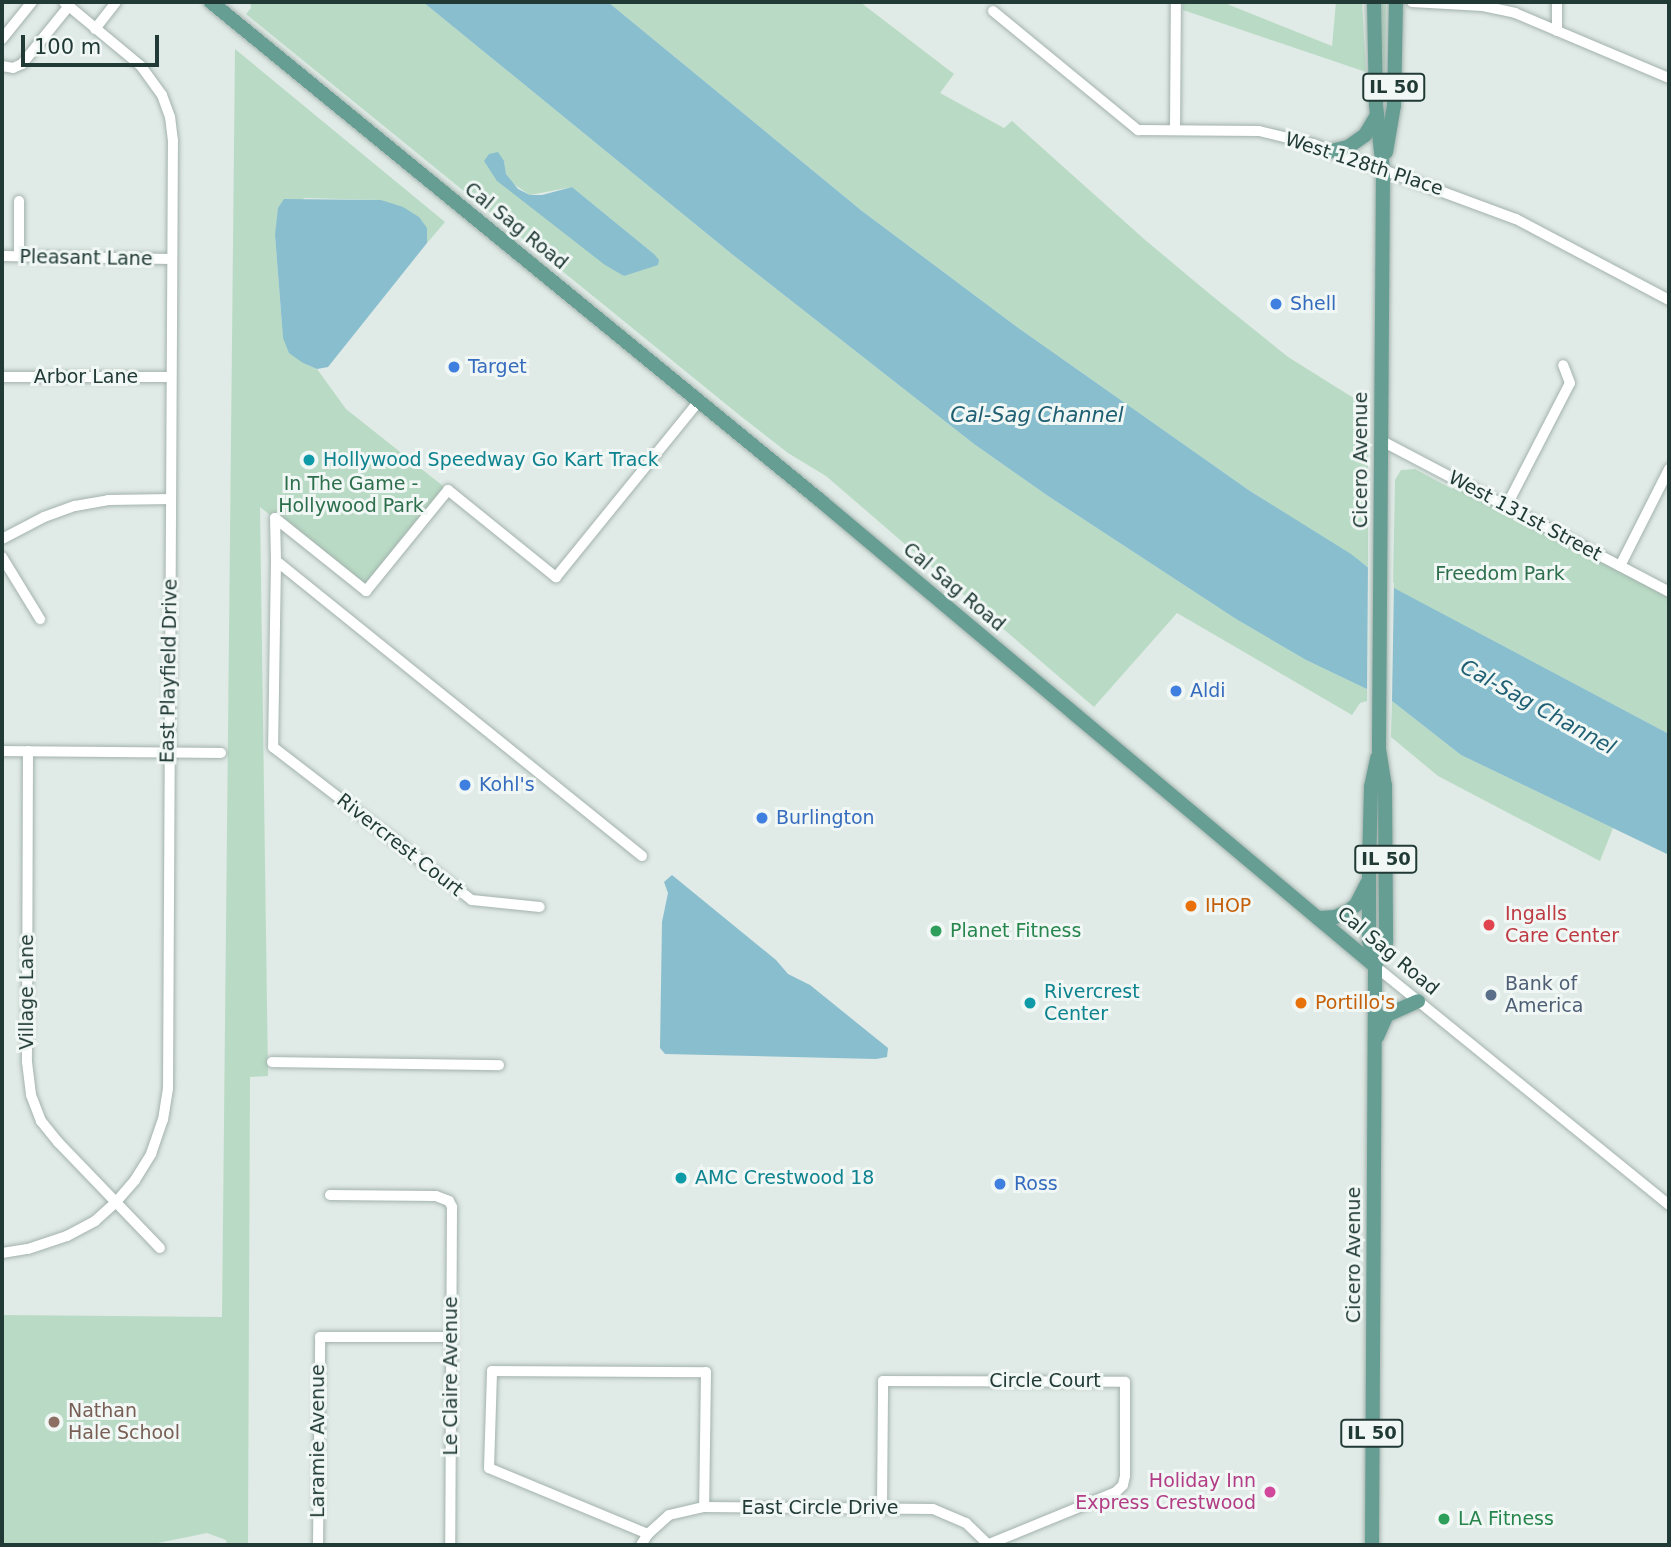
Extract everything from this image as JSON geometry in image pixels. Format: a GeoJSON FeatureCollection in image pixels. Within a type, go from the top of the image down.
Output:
{"type":"FeatureCollection","features":[{"type":"Feature","properties":{"kind":"main road","name":"Cal Sag Road"},"geometry":{"type":"LineString","coordinates":[[211,2],[699,401],[1375,966]]}},
{"type":"Feature","properties":{"kind":"main road","name":"Cicero Avenue"},"geometry":{"type":"LineString","coordinates":[[1374,2],[1377,115],[1383,171],[1379,750],[1385,785],[1386,943],[1375,966]]}},
{"type":"Feature","properties":{"kind":"main road","name":"Cicero Avenue"},"geometry":{"type":"LineString","coordinates":[[1383,171],[1394,105],[1396,2]]}},
{"type":"Feature","properties":{"kind":"main road"},"geometry":{"type":"LineString","coordinates":[[1331,151],[1348,147],[1365,135],[1377,115]]}},
{"type":"Feature","properties":{"kind":"main road","name":"Cicero Avenue"},"geometry":{"type":"LineString","coordinates":[[1372,1545],[1375,966],[1369,941],[1369,865],[1371,787],[1379,750]]}},
{"type":"Feature","properties":{"kind":"main road"},"geometry":{"type":"LineString","coordinates":[[1318,918],[1335,917],[1356,905],[1366,888],[1369,865]]}},
{"type":"Feature","properties":{"kind":"main road"},"geometry":{"type":"LineString","coordinates":[[1374,1041],[1387,1015],[1418,1001]]}},
{"type":"Feature","properties":{"kind":"street"},"geometry":{"type":"LineString","coordinates":[[2,38],[32,2]]}},
{"type":"Feature","properties":{"kind":"street"},"geometry":{"type":"LineString","coordinates":[[94,29],[116,2]]}},
{"type":"Feature","properties":{"kind":"street"},"geometry":{"type":"LineString","coordinates":[[1175,130],[1176,2]]}},
{"type":"Feature","properties":{"kind":"street"},"geometry":{"type":"LineString","coordinates":[[1556,32],[1557,2]]}},
{"type":"Feature","properties":{"kind":"street"},"geometry":{"type":"LineString","coordinates":[[1396,24],[1413,3],[1483,6],[1515,13],[1669,78]]}},
{"type":"Feature","properties":{"kind":"street"},"geometry":{"type":"LineString","coordinates":[[2,66],[13,68],[22,64],[66,4]]}},
{"type":"Feature","properties":{"kind":"street","name":"East Playfield Drive"},"geometry":{"type":"LineString","coordinates":[[2,1253],[36,1247],[67,1237],[95,1221],[116,1202],[135,1180],[151,1154],[167,1100],[171,499],[170,117],[162,95],[141,66],[66,4]]}},
{"type":"Feature","properties":{"kind":"street","name":"West 128th Place"},"geometry":{"type":"LineString","coordinates":[[993,11],[1138,130],[1259,131],[1331,151],[1516,219],[1669,300]]}},
{"type":"Feature","properties":{"kind":"street"},"geometry":{"type":"LineString","coordinates":[[19,201],[19,256]]}},
{"type":"Feature","properties":{"kind":"street","name":"Pleasant Lane"},"geometry":{"type":"LineString","coordinates":[[2,256],[170,259]]}},
{"type":"Feature","properties":{"kind":"street"},"geometry":{"type":"LineString","coordinates":[[1507,505],[1570,383],[1563,365]]}},
{"type":"Feature","properties":{"kind":"street","name":"Arbor Lane"},"geometry":{"type":"LineString","coordinates":[[2,377],[170,377]]}},
{"type":"Feature","properties":{"kind":"street"},"geometry":{"type":"LineString","coordinates":[[642,856],[276,561],[275,517],[366,591],[448,490],[556,577],[699,401]]}},
{"type":"Feature","properties":{"kind":"street","name":"West 131st Street"},"geometry":{"type":"LineString","coordinates":[[1380,440],[1669,592]]}},
{"type":"Feature","properties":{"kind":"street"},"geometry":{"type":"LineString","coordinates":[[1620,566],[1669,469]]}},
{"type":"Feature","properties":{"kind":"street"},"geometry":{"type":"LineString","coordinates":[[2,540],[31,523],[75,506],[108,500],[171,499]]}},
{"type":"Feature","properties":{"kind":"street"},"geometry":{"type":"LineString","coordinates":[[2,557],[40,619]]}},
{"type":"Feature","properties":{"kind":"street","name":"Rivercrest Court"},"geometry":{"type":"LineString","coordinates":[[276,561],[273,747],[472,900],[540,908]]}},
{"type":"Feature","properties":{"kind":"street"},"geometry":{"type":"LineString","coordinates":[[2,751],[220,753]]}},
{"type":"Feature","properties":{"kind":"street","name":"Village Lane"},"geometry":{"type":"LineString","coordinates":[[28,751],[27,1062],[31,1094],[41,1121],[58,1142],[160,1248]]}},
{"type":"Feature","properties":{"kind":"street","name":"Cal Sag Road"},"geometry":{"type":"LineString","coordinates":[[1375,966],[1669,1205]]}},
{"type":"Feature","properties":{"kind":"street"},"geometry":{"type":"LineString","coordinates":[[272,1062],[499,1065]]}},
{"type":"Feature","properties":{"kind":"street","name":"Le Claire Avenue"},"geometry":{"type":"LineString","coordinates":[[330,1195],[436,1196],[449,1201],[452,1207],[450,1545]]}},
{"type":"Feature","properties":{"kind":"street","name":"Laramie Avenue"},"geometry":{"type":"LineString","coordinates":[[318,1545],[320,1337],[452,1337]]}},
{"type":"Feature","properties":{"kind":"street"},"geometry":{"type":"LineString","coordinates":[[641,1545],[648,1534],[489,1468],[492,1371],[706,1373],[705,1507]]}},
{"type":"Feature","properties":{"kind":"street","name":"Circle Court"},"geometry":{"type":"LineString","coordinates":[[882,1508],[883,1381],[1125,1381],[1123,1485],[1116,1492],[989,1545]]}},
{"type":"Feature","properties":{"kind":"street","name":"East Circle Drive"},"geometry":{"type":"LineString","coordinates":[[648,1534],[677,1512],[705,1507],[924,1508],[946,1513],[966,1523],[989,1545]]}},
{"type":"Feature","properties":{"kind":"green space"},"geometry":{"type":"Polygon","coordinates":[[[250,2],[423,2],[733,255],[974,444],[1048,496],[1236,619],[1306,660],[1367,689],[1367,701],[1360,703],[1352,715],[1177,613],[1094,707],[826,476],[788,453],[743,418],[246,14],[251,8],[250,2]],[[484,161],[578,243],[624,276],[654,254],[572,187],[530,195],[512,183],[506,174],[504,161],[484,161]]]}},
{"type":"Feature","properties":{"kind":"green space"},"geometry":{"type":"Polygon","coordinates":[[[608,2],[860,2],[954,74],[940,93],[1004,128],[1012,121],[1144,239],[1288,357],[1368,407],[1368,567],[1250,491],[1017,327],[862,211],[608,2]]]}},
{"type":"Feature","properties":{"kind":"green space"},"geometry":{"type":"Polygon","coordinates":[[[1183,2],[1222,2],[1332,46],[1336,2],[1362,2],[1366,72],[1183,10],[1183,2]]]}},
{"type":"Feature","properties":{"kind":"green space"},"geometry":{"type":"Polygon","coordinates":[[[1378,2],[1386,2],[1385,97],[1382,97],[1378,2]]]}},
{"type":"Feature","properties":{"kind":"green space","name":"In The Game - Hollywood Park"},"geometry":{"type":"Polygon","coordinates":[[[235,49],[445,222],[427,243],[427,228],[381,200],[304,198],[275,235],[283,338],[303,363],[317,369],[346,409],[448,490],[366,591],[260,507],[268,1076],[250,1077],[248,1545],[227,1545],[226,1540],[207,1533],[148,1545],[2,1545],[2,1315],[222,1317],[235,49]]]}},
{"type":"Feature","properties":{"kind":"green space","name":"Freedom Park"},"geometry":{"type":"Polygon","coordinates":[[[1415,469],[1452,489],[1457,480],[1669,597],[1669,734],[1393,588],[1395,480],[1401,470],[1415,469]]]}},
{"type":"Feature","properties":{"kind":"green space"},"geometry":{"type":"Polygon","coordinates":[[[1392,701],[1461,755],[1613,828],[1600,861],[1438,776],[1391,737],[1392,701]]]}},
{"type":"Feature","properties":{"kind":"water","name":"Cal-Sag Channel"},"geometry":{"type":"Polygon","coordinates":[[[423,2],[608,2],[862,211],[1017,327],[1250,491],[1351,554],[1394,588],[1669,734],[1669,855],[1461,755],[1392,701],[1306,660],[1236,619],[1048,496],[974,444],[733,255],[423,2]]]}},
{"type":"Feature","properties":{"kind":"water"},"geometry":{"type":"Polygon","coordinates":[[[498,152],[504,161],[506,174],[518,189],[530,195],[542,195],[572,187],[654,254],[659,260],[658,265],[624,276],[605,265],[497,181],[484,161],[489,154],[498,152]]]}},
{"type":"Feature","properties":{"kind":"water"},"geometry":{"type":"Polygon","coordinates":[[[284,199],[381,200],[403,207],[419,217],[427,228],[427,243],[328,367],[317,369],[303,363],[289,353],[283,338],[275,235],[278,208],[284,199]]]}},
{"type":"Feature","properties":{"kind":"water"},"geometry":{"type":"Polygon","coordinates":[[[672,875],[776,960],[788,974],[810,985],[888,1048],[887,1057],[876,1059],[665,1054],[660,1048],[662,922],[668,893],[664,882],[672,875]]]}},
{"type":"Feature","properties":{"kind":"pier"},"geometry":{"type":"Polygon","coordinates":[[[1368,563],[1394,583],[1392,701],[1384,701],[1367,693],[1368,563]]]}},
{"type":"Feature","properties":{"kind":"place","name":"Shell"},"geometry":{"type":"Point","coordinates":[1276,304]}},
{"type":"Feature","properties":{"kind":"place","name":"Target"},"geometry":{"type":"Point","coordinates":[454,367]}},
{"type":"Feature","properties":{"kind":"place","name":"Hollywood Speedway Go Kart Track"},"geometry":{"type":"Point","coordinates":[309,460]}},
{"type":"Feature","properties":{"kind":"place","name":"Aldi"},"geometry":{"type":"Point","coordinates":[1176,691]}},
{"type":"Feature","properties":{"kind":"place","name":"Kohl's"},"geometry":{"type":"Point","coordinates":[465,785]}},
{"type":"Feature","properties":{"kind":"place","name":"Burlington"},"geometry":{"type":"Point","coordinates":[762,818]}},
{"type":"Feature","properties":{"kind":"place","name":"IHOP"},"geometry":{"type":"Point","coordinates":[1191,906]}},
{"type":"Feature","properties":{"kind":"place","name":"Ingalls Care Center"},"geometry":{"type":"Point","coordinates":[1489,925]}},
{"type":"Feature","properties":{"kind":"place","name":"Planet Fitness"},"geometry":{"type":"Point","coordinates":[936,931]}},
{"type":"Feature","properties":{"kind":"place","name":"Bank of America"},"geometry":{"type":"Point","coordinates":[1491,995]}},
{"type":"Feature","properties":{"kind":"place","name":"Rivercrest Center"},"geometry":{"type":"Point","coordinates":[1030,1003]}},
{"type":"Feature","properties":{"kind":"place","name":"Portillo's"},"geometry":{"type":"Point","coordinates":[1301,1003]}},
{"type":"Feature","properties":{"kind":"place","name":"AMC Crestwood 18"},"geometry":{"type":"Point","coordinates":[681,1178]}},
{"type":"Feature","properties":{"kind":"place","name":"Ross"},"geometry":{"type":"Point","coordinates":[1000,1184]}},
{"type":"Feature","properties":{"kind":"place","name":"Nathan Hale School"},"geometry":{"type":"Point","coordinates":[54,1422]}},
{"type":"Feature","properties":{"kind":"place","name":"Holiday Inn Express Crestwood"},"geometry":{"type":"Point","coordinates":[1270,1492]}},
{"type":"Feature","properties":{"kind":"place","name":"LA Fitness"},"geometry":{"type":"Point","coordinates":[1444,1519]}}]}
